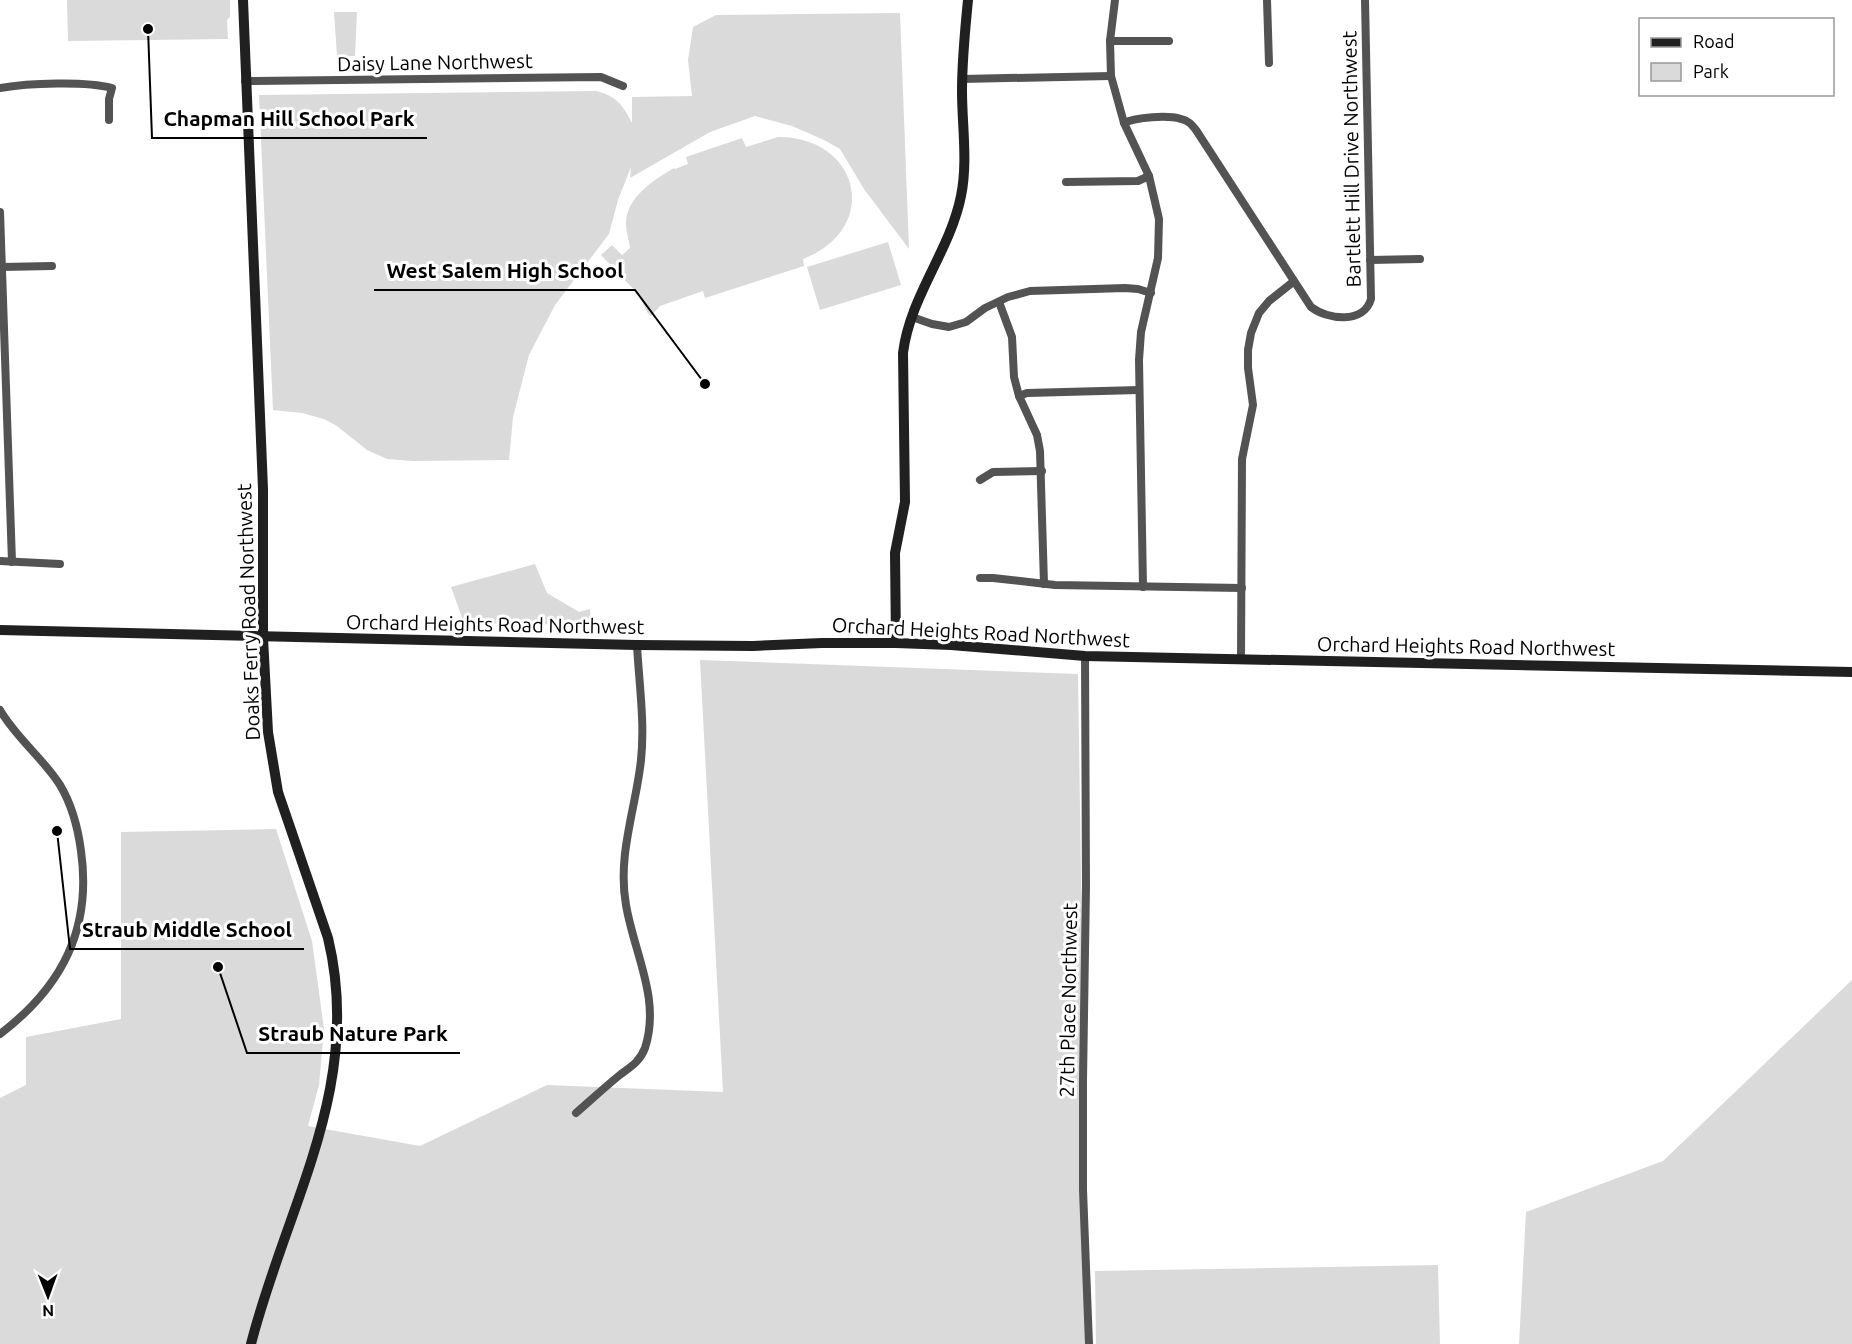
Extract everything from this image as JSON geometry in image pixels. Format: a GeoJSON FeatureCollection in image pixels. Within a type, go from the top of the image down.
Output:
{"type":"FeatureCollection","features":[{"type":"Feature","properties":{"kind":"street","name":"Doaks Ferry Road Northwest"},"geometry":{"type":"LineString","coordinates":[[243,0],[263,489],[263,638],[268,732],[275,781],[328,938],[337,1007],[332,1083],[323,1125],[251,1344]]}},
{"type":"Feature","properties":{"kind":"street"},"geometry":{"type":"LineString","coordinates":[[896,644],[895,553],[905,502],[903,353],[912,317],[950,232],[961,200],[964,171],[962,79],[968,0]]}},
{"type":"Feature","properties":{"kind":"street"},"geometry":{"type":"LineString","coordinates":[[1115,0],[1110,41],[1111,76],[1124,123],[1149,176],[1155,199],[1159,242],[1156,275],[1142,332],[1139,390],[1143,587]]}},
{"type":"Feature","properties":{"kind":"street"},"geometry":{"type":"LineString","coordinates":[[1267,0],[1269,63]]}},
{"type":"Feature","properties":{"kind":"street","name":"Bartlett Hill Drive Northwest"},"geometry":{"type":"LineString","coordinates":[[1293,282],[1311,307],[1319,314],[1331,317],[1362,314],[1371,299],[1365,0]]}},
{"type":"Feature","properties":{"kind":"street"},"geometry":{"type":"LineString","coordinates":[[1110,41],[1169,41]]}},
{"type":"Feature","properties":{"kind":"street"},"geometry":{"type":"LineString","coordinates":[[962,79],[1111,76]]}},
{"type":"Feature","properties":{"kind":"street","name":"Daisy Lane Northwest"},"geometry":{"type":"LineString","coordinates":[[245,81],[601,77],[623,86]]}},
{"type":"Feature","properties":{"kind":"street"},"geometry":{"type":"LineString","coordinates":[[0,88],[98,84],[112,88],[109,99],[109,120]]}},
{"type":"Feature","properties":{"kind":"street"},"geometry":{"type":"LineString","coordinates":[[1124,123],[1133,119],[1180,118],[1189,122],[1293,282],[1269,301],[1259,313],[1251,333],[1248,350],[1253,405],[1242,459],[1241,660]]}},
{"type":"Feature","properties":{"kind":"street"},"geometry":{"type":"LineString","coordinates":[[1066,182],[1138,181],[1149,176]]}},
{"type":"Feature","properties":{"kind":"street"},"geometry":{"type":"LineString","coordinates":[[0,212],[12,562]]}},
{"type":"Feature","properties":{"kind":"street"},"geometry":{"type":"LineString","coordinates":[[1370,260],[1420,259]]}},
{"type":"Feature","properties":{"kind":"street"},"geometry":{"type":"LineString","coordinates":[[2,267],[52,266]]}},
{"type":"Feature","properties":{"kind":"street"},"geometry":{"type":"LineString","coordinates":[[912,317],[949,327],[966,322],[985,308],[1030,291],[1125,288],[1151,293]]}},
{"type":"Feature","properties":{"kind":"street"},"geometry":{"type":"LineString","coordinates":[[999,302],[1012,337],[1014,377],[1019,396],[1037,435],[1042,471],[1044,584]]}},
{"type":"Feature","properties":{"kind":"street"},"geometry":{"type":"LineString","coordinates":[[1019,396],[1027,393],[1139,390]]}},
{"type":"Feature","properties":{"kind":"street"},"geometry":{"type":"LineString","coordinates":[[980,480],[993,472],[1042,471]]}},
{"type":"Feature","properties":{"kind":"street"},"geometry":{"type":"LineString","coordinates":[[0,561],[60,564]]}},
{"type":"Feature","properties":{"kind":"street"},"geometry":{"type":"LineString","coordinates":[[980,578],[1044,584],[1242,588]]}},
{"type":"Feature","properties":{"kind":"street","name":"Orchard Heights Road Northwest"},"geometry":{"type":"LineString","coordinates":[[0,630],[263,638],[637,645],[753,646],[822,643],[951,645],[1085,657],[1852,672]]}},
{"type":"Feature","properties":{"kind":"street"},"geometry":{"type":"LineString","coordinates":[[576,1113],[634,1066],[642,1056],[651,1024],[648,990],[625,903],[624,880],[627,828],[641,762],[642,744],[637,645]]}},
{"type":"Feature","properties":{"kind":"street","name":"27th Place Northwest"},"geometry":{"type":"LineString","coordinates":[[1085,657],[1086,886],[1083,1190],[1089,1344]]}},
{"type":"Feature","properties":{"kind":"street"},"geometry":{"type":"LineString","coordinates":[[0,710],[61,787],[76,824],[84,868],[81,910],[71,949],[51,985],[38,1000],[0,1034]]}},
{"type":"Feature","properties":{"kind":"green space"},"geometry":{"type":"Polygon","coordinates":[[[67,0],[230,0],[230,17],[227,20],[228,39],[68,41],[67,0]]]}},
{"type":"Feature","properties":{"kind":"green space"},"geometry":{"type":"Polygon","coordinates":[[[334,12],[357,12],[355,56],[337,56],[334,12]]]}},
{"type":"Feature","properties":{"kind":"green space"},"geometry":{"type":"Polygon","coordinates":[[[900,13],[909,249],[864,189],[840,149],[792,126],[755,116],[710,132],[630,178],[631,167],[618,200],[609,234],[555,305],[529,355],[513,417],[509,460],[387,459],[367,450],[337,426],[324,419],[302,413],[273,410],[259,95],[596,91],[618,102],[632,123],[632,97],[692,96],[688,60],[693,27],[716,15],[900,13]]]}},
{"type":"Feature","properties":{"kind":"green space"},"geometry":{"type":"Polygon","coordinates":[[[778,137],[806,141],[828,152],[843,168],[851,187],[851,207],[844,227],[828,245],[803,259],[804,266],[705,298],[703,291],[660,306],[651,316],[639,295],[601,255],[612,245],[622,255],[630,248],[626,230],[627,214],[636,198],[642,190],[666,173],[688,164],[686,157],[742,138],[746,147],[778,137]]]}},
{"type":"Feature","properties":{"kind":"green space"},"geometry":{"type":"Polygon","coordinates":[[[888,242],[901,285],[820,310],[807,267],[888,242]]]}},
{"type":"Feature","properties":{"kind":"green space"},"geometry":{"type":"Polygon","coordinates":[[[535,564],[547,593],[579,612],[590,609],[591,625],[464,623],[451,587],[535,564]]]}},
{"type":"Feature","properties":{"kind":"green space"},"geometry":{"type":"Polygon","coordinates":[[[700,660],[1078,674],[1088,1344],[0,1344],[0,1098],[26,1085],[26,1037],[121,1019],[121,832],[276,829],[312,941],[324,1029],[319,1085],[308,1126],[420,1146],[547,1085],[723,1092],[700,660]]]}},
{"type":"Feature","properties":{"kind":"green space"},"geometry":{"type":"Polygon","coordinates":[[[1852,980],[1852,1344],[1519,1344],[1526,1212],[1663,1161],[1852,980]]]}},
{"type":"Feature","properties":{"kind":"green space"},"geometry":{"type":"Polygon","coordinates":[[[1438,1265],[1440,1344],[1096,1344],[1095,1271],[1438,1265]]]}},
{"type":"Feature","properties":{"kind":"place","name":"Chapman Hill School Park"},"geometry":{"type":"Point","coordinates":[148,29]}},
{"type":"Feature","properties":{"kind":"place","name":"West Salem High School"},"geometry":{"type":"Point","coordinates":[705,384]}},
{"type":"Feature","properties":{"kind":"place","name":"Straub Middle School"},"geometry":{"type":"Point","coordinates":[57,831]}},
{"type":"Feature","properties":{"kind":"place","name":"Straub Nature Park"},"geometry":{"type":"Point","coordinates":[218,967]}}]}
